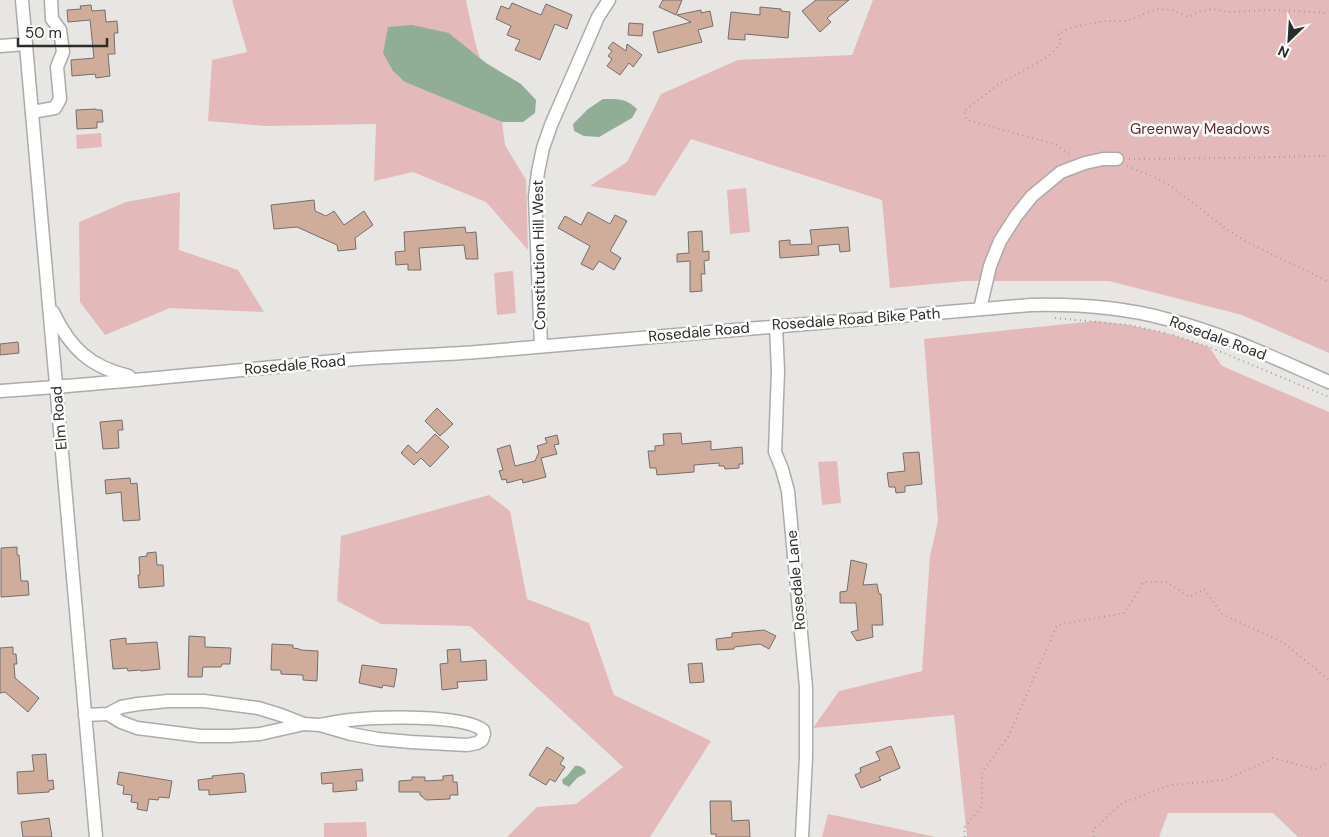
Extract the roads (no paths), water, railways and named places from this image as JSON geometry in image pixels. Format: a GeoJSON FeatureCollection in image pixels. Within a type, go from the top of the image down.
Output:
{"type":"FeatureCollection","features":[{"type":"Feature","properties":{"kind":"street","name":"Elm Road"},"geometry":{"type":"LineString","coordinates":[[22,0],[96,837]]}},
{"type":"Feature","properties":{"kind":"street"},"geometry":{"type":"LineString","coordinates":[[32,112],[55,108],[60,99],[57,67],[63,52],[60,30],[52,19],[51,0]]}},
{"type":"Feature","properties":{"kind":"street","name":"Constitution Hill West"},"geometry":{"type":"LineString","coordinates":[[541,346],[535,196],[538,172],[543,148],[551,125],[598,17],[609,0]]}},
{"type":"Feature","properties":{"kind":"street"},"geometry":{"type":"LineString","coordinates":[[0,46],[26,44]]}},
{"type":"Feature","properties":{"kind":"street"},"geometry":{"type":"LineString","coordinates":[[980,309],[990,266],[1000,241],[1032,196],[1061,172],[1084,163],[1103,159],[1120,162]]}},
{"type":"Feature","properties":{"kind":"street","name":"Rosedale Road"},"geometry":{"type":"LineString","coordinates":[[0,391],[358,359],[450,354],[1031,305],[1095,306],[1166,318],[1232,340],[1329,382]]}},
{"type":"Feature","properties":{"kind":"street"},"geometry":{"type":"LineString","coordinates":[[50,306],[67,338],[92,362],[110,371],[144,378]]}},
{"type":"Feature","properties":{"kind":"street","name":"Rosedale Lane"},"geometry":{"type":"LineString","coordinates":[[776,326],[778,371],[775,452],[788,491],[806,687],[806,757],[802,837]]}},
{"type":"Feature","properties":{"kind":"street"},"geometry":{"type":"LineString","coordinates":[[84,715],[108,714],[121,707],[138,704],[168,701],[204,701],[258,708],[304,724]]}},
{"type":"Feature","properties":{"kind":"street"},"geometry":{"type":"LineString","coordinates":[[108,714],[137,728],[200,736],[260,734],[304,724],[320,725],[378,739],[443,744],[467,745],[477,743],[482,740],[484,734],[483,730],[475,725],[445,719],[350,720],[320,725]]}},
{"type":"Feature","properties":{"kind":"park label","name":"Greenway Meadows"},"geometry":{"type":"Point","coordinates":[1200,129]}}]}
